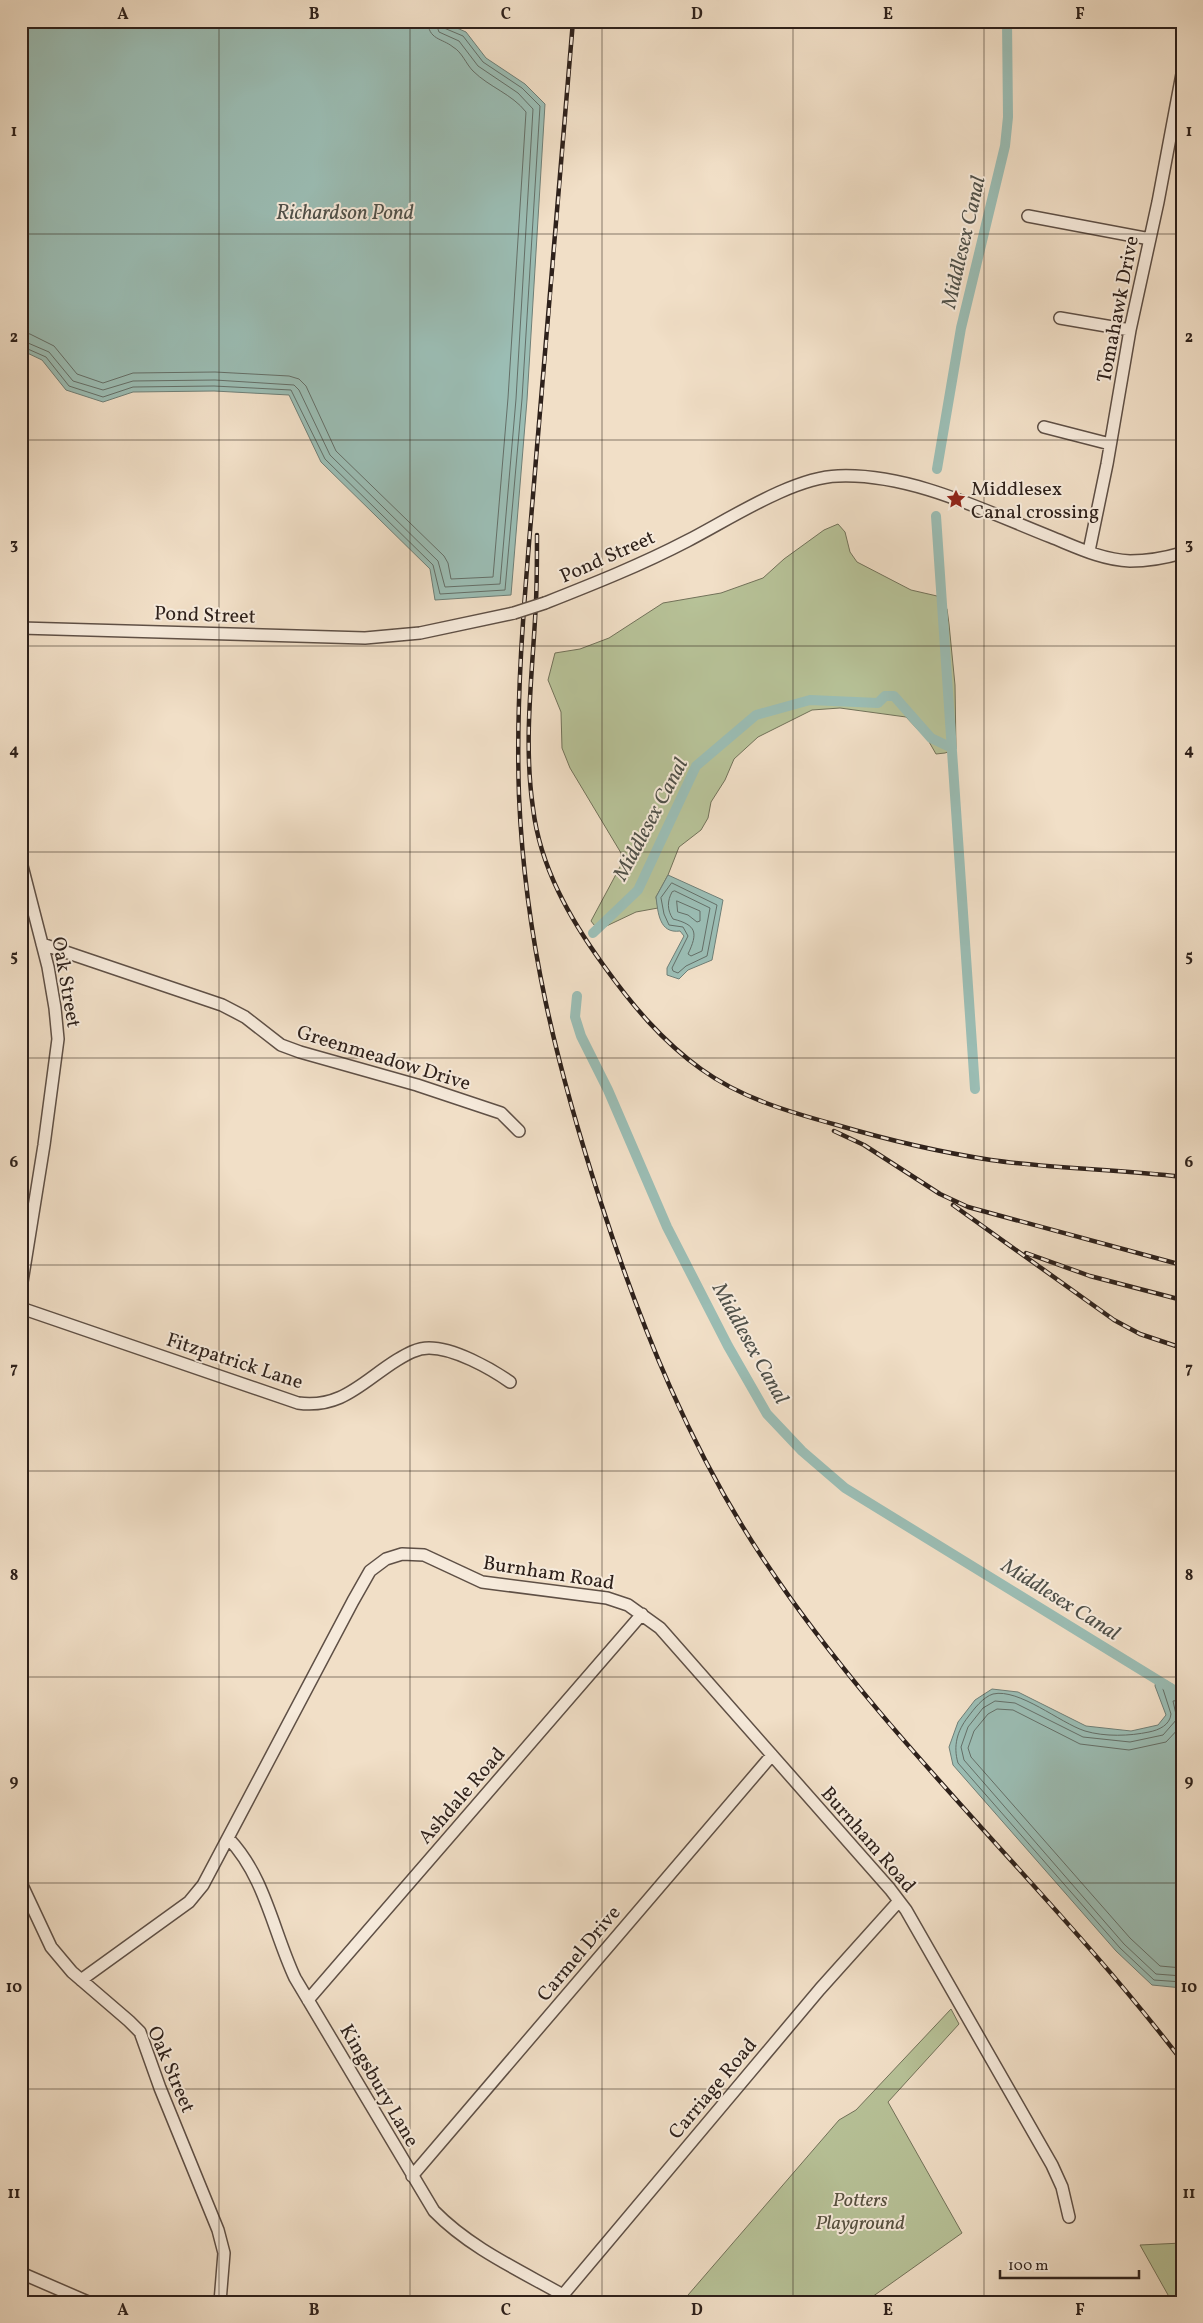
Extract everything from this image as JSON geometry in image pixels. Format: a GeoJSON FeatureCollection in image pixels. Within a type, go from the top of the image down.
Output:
{"type":"FeatureCollection","features":[{"type":"Feature","properties":{"kind":"street","name":"Tomahawk Drive"},"geometry":{"type":"LineString","coordinates":[[1088,551],[1110,444],[1130,330],[1182,74]]}},
{"type":"Feature","properties":{"kind":"street"},"geometry":{"type":"LineString","coordinates":[[1028,216],[1150,239]]}},
{"type":"Feature","properties":{"kind":"street"},"geometry":{"type":"LineString","coordinates":[[1060,318],[1130,330]]}},
{"type":"Feature","properties":{"kind":"street"},"geometry":{"type":"LineString","coordinates":[[1044,427],[1110,444]]}},
{"type":"Feature","properties":{"kind":"street","name":"Pond Street"},"geometry":{"type":"LineString","coordinates":[[21,628],[365,638],[428,632],[514,613],[545,603],[650,559],[754,504],[810,481],[836,476],[882,479],[944,494],[1101,557],[1129,561],[1148,560],[1182,553]]}},
{"type":"Feature","properties":{"kind":"street","name":"Oak Street"},"geometry":{"type":"LineString","coordinates":[[21,862],[42,944],[55,1008],[58,1039],[26,1234],[21,1288]]}},
{"type":"Feature","properties":{"kind":"street","name":"Greenmeadow Drive"},"geometry":{"type":"LineString","coordinates":[[42,944],[222,1005],[245,1017],[281,1045],[300,1052],[417,1085],[501,1112],[519,1131]]}},
{"type":"Feature","properties":{"kind":"street","name":"Fitzpatrick Lane"},"geometry":{"type":"LineString","coordinates":[[21,1308],[298,1403],[318,1404],[340,1399],[412,1350],[429,1348],[461,1356],[492,1370],[510,1382]]}},
{"type":"Feature","properties":{"kind":"street","name":"Burnham Road"},"geometry":{"type":"LineString","coordinates":[[81,1980],[188,1902],[203,1884],[229,1839],[353,1601],[370,1571],[386,1559],[402,1554],[424,1555],[482,1582],[607,1598],[628,1605],[660,1628],[900,1902],[1052,2165],[1062,2187],[1069,2217]]}},
{"type":"Feature","properties":{"kind":"street","name":"Ashdale Road"},"geometry":{"type":"LineString","coordinates":[[308,2000],[642,1614]]}},
{"type":"Feature","properties":{"kind":"street","name":"Carmel Drive"},"geometry":{"type":"LineString","coordinates":[[412,2176],[772,1755]]}},
{"type":"Feature","properties":{"kind":"street","name":"Kingsbury Lane"},"geometry":{"type":"LineString","coordinates":[[229,1839],[254,1873],[282,1950],[308,2000],[434,2212],[452,2230],[560,2298]]}},
{"type":"Feature","properties":{"kind":"street","name":"Oak Street"},"geometry":{"type":"LineString","coordinates":[[21,1883],[51,1947],[81,1980],[130,2021],[140,2032],[147,2047],[160,2088],[218,2230],[224,2253],[220,2302]]}},
{"type":"Feature","properties":{"kind":"street","name":"Carriage Road"},"geometry":{"type":"LineString","coordinates":[[560,2298],[820,1990],[900,1902]]}},
{"type":"Feature","properties":{"kind":"street"},"geometry":{"type":"LineString","coordinates":[[21,2273],[88,2302]]}},
{"type":"Feature","properties":{"kind":"green space"},"geometry":{"type":"Polygon","coordinates":[[[838,524],[845,532],[850,552],[857,562],[911,590],[937,596],[947,609],[955,685],[956,749],[936,754],[928,740],[906,717],[840,708],[812,710],[758,737],[734,759],[725,780],[711,802],[708,818],[701,830],[679,847],[668,875],[656,897],[658,908],[636,912],[598,930],[591,921],[621,865],[621,853],[570,768],[562,748],[561,712],[548,680],[555,653],[580,649],[609,638],[663,603],[721,593],[763,578],[784,559],[824,530],[838,524]]]}},
{"type":"Feature","properties":{"kind":"green space","name":"Potters Playground"},"geometry":{"type":"Polygon","coordinates":[[[951,2009],[959,2024],[888,2102],[962,2233],[865,2302],[682,2302],[839,2120],[856,2110],[951,2009]]]}},
{"type":"Feature","properties":{"kind":"green space"},"geometry":{"type":"Polygon","coordinates":[[[1182,2243],[1182,2302],[1172,2302],[1140,2245],[1182,2243]]]}},
{"type":"Feature","properties":{"kind":"water","name":"Richardson Pond"},"geometry":{"type":"Polygon","coordinates":[[[21,21],[441,21],[466,32],[486,58],[525,84],[545,104],[527,400],[511,595],[435,600],[430,569],[321,462],[289,395],[214,391],[133,392],[103,402],[66,390],[42,360],[21,350],[21,21]]]}},
{"type":"Feature","properties":{"kind":"water"},"geometry":{"type":"Polygon","coordinates":[[[668,875],[723,900],[712,960],[688,970],[679,979],[667,975],[667,968],[684,936],[680,931],[673,931],[664,926],[659,915],[656,897],[668,875]]]}},
{"type":"Feature","properties":{"kind":"water"},"geometry":{"type":"Polygon","coordinates":[[[1156,1680],[1167,1681],[1182,1690],[1182,1988],[1152,1985],[1116,1951],[953,1765],[949,1747],[958,1722],[975,1700],[992,1689],[1018,1692],[1086,1726],[1131,1731],[1158,1725],[1166,1715],[1155,1686],[1156,1680]]]}},
{"type":"Feature","properties":{"kind":"waterway","name":"Middlesex Canal"},"geometry":{"type":"LineString","coordinates":[[937,469],[961,328],[1005,146],[1008,117],[1007,21]]}},
{"type":"Feature","properties":{"kind":"waterway","name":"Middlesex Canal"},"geometry":{"type":"LineString","coordinates":[[936,516],[975,1089]]}},
{"type":"Feature","properties":{"kind":"waterway","name":"Middlesex Canal"},"geometry":{"type":"LineString","coordinates":[[593,933],[638,890],[696,766],[756,715],[810,700],[878,703],[885,696],[894,696],[931,738],[952,748]]}},
{"type":"Feature","properties":{"kind":"waterway","name":"Middlesex Canal"},"geometry":{"type":"LineString","coordinates":[[577,996],[575,1017],[581,1036],[608,1090],[667,1227],[728,1346],[767,1414],[802,1451],[845,1488],[1182,1695]]}},
{"type":"Feature","properties":{"kind":"railway"},"geometry":{"type":"LineString","coordinates":[[573,21],[526,585],[520,669],[518,754],[522,849],[528,901],[546,1002],[570,1102],[616,1249],[670,1387],[713,1476],[764,1560],[811,1627],[862,1691],[1078,1935],[1182,2061]]}},
{"type":"Feature","properties":{"kind":"railway"},"geometry":{"type":"LineString","coordinates":[[537,535],[529,757],[533,808],[542,851],[558,892],[591,948],[625,995],[673,1047],[716,1079],[749,1096],[801,1115],[894,1141],[991,1160],[1182,1177]]}},
{"type":"Feature","properties":{"kind":"railway"},"geometry":{"type":"LineString","coordinates":[[834,1131],[864,1145],[940,1194],[968,1207],[1182,1265]]}},
{"type":"Feature","properties":{"kind":"railway"},"geometry":{"type":"LineString","coordinates":[[953,1205],[1114,1320],[1140,1334],[1182,1348]]}},
{"type":"Feature","properties":{"kind":"railway"},"geometry":{"type":"LineString","coordinates":[[1026,1253],[1090,1276],[1182,1300]]}},
{"type":"Feature","properties":{"kind":"place","name":"Middlesex Canal crossing"},"geometry":{"type":"Point","coordinates":[956,499]}}]}
